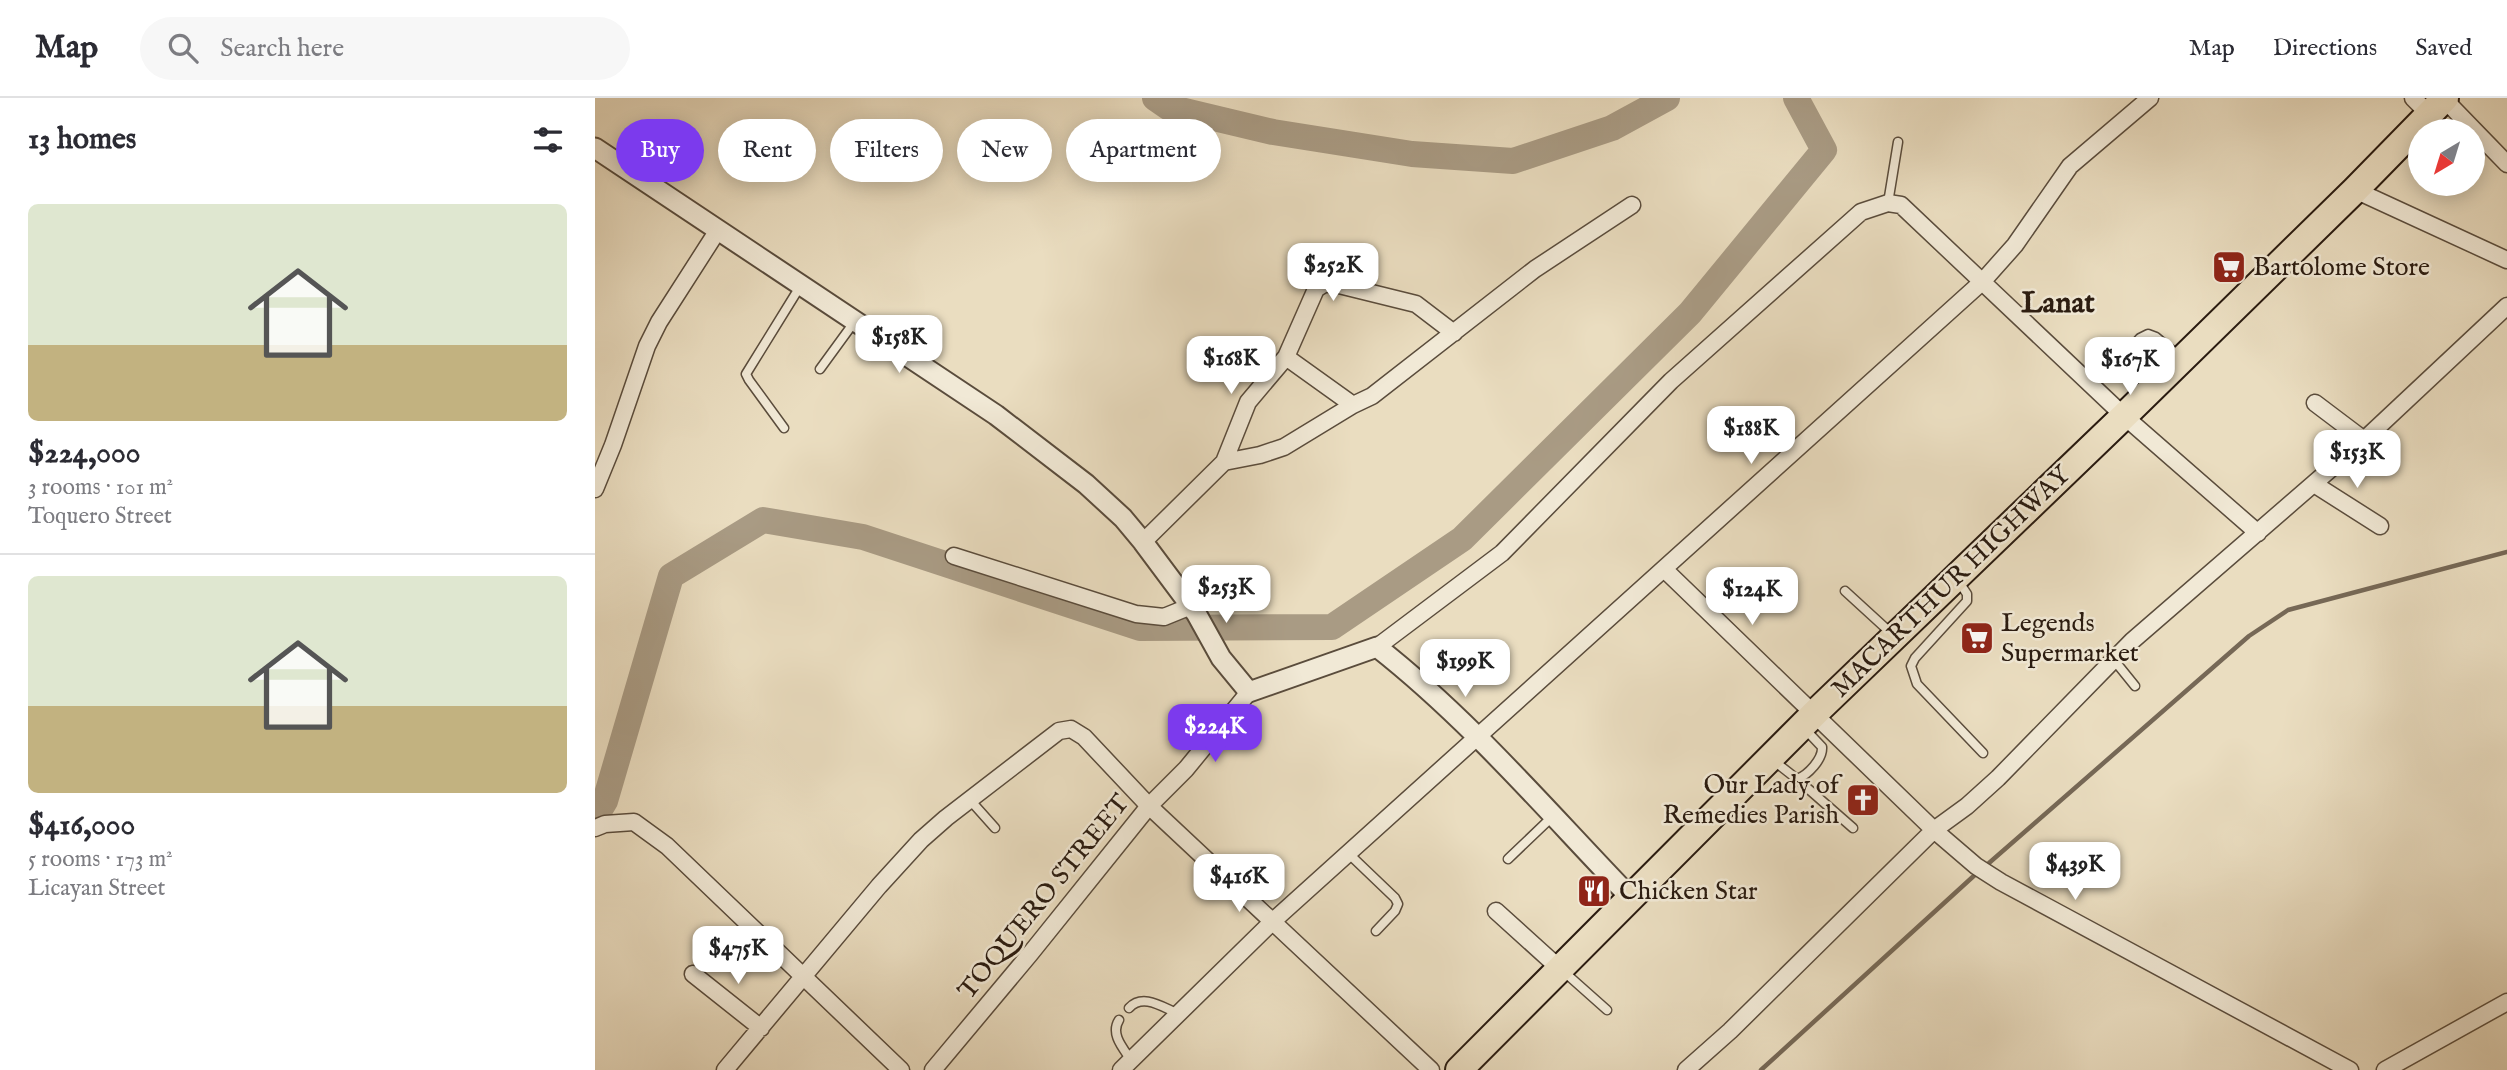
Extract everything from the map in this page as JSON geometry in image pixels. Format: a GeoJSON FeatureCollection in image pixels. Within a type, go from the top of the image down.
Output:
{"type":"FeatureCollection","features":[{"type":"Feature","properties":{"kind":"highway","name":"MACARTHUR HIGHWAY"},"geometry":{"type":"LineString","coordinates":[[1459,1070],[1770,757],[2183,359],[2354,190],[2433,102]]}},
{"type":"Feature","properties":{"kind":"street"},"geometry":{"type":"LineString","coordinates":[[1126,1065],[1273,921],[1983,281],[2015,246],[2060,178],[2077,160],[2150,98]]}},
{"type":"Feature","properties":{"kind":"street"},"geometry":{"type":"LineString","coordinates":[[2433,102],[2507,164]]}},
{"type":"Feature","properties":{"kind":"street"},"geometry":{"type":"LineString","coordinates":[[595,148],[855,321],[1045,452],[1106,502],[1143,542],[1193,609],[1221,658],[1249,692],[1377,648],[1502,553],[1671,381],[1861,212],[1888,203],[1901,205],[2124,416],[2259,533]]}},
{"type":"Feature","properties":{"kind":"street"},"geometry":{"type":"LineString","coordinates":[[2354,190],[2507,260]]}},
{"type":"Feature","properties":{"kind":"street"},"geometry":{"type":"LineString","coordinates":[[1224,462],[1283,447],[1353,405],[1372,397],[1544,262],[1632,205]]}},
{"type":"Feature","properties":{"kind":"street"},"geometry":{"type":"LineString","coordinates":[[595,489],[647,346],[659,322],[718,230]]}},
{"type":"Feature","properties":{"kind":"street"},"geometry":{"type":"LineString","coordinates":[[1143,542],[1224,462],[1248,402],[1286,357],[1316,289],[1324,284],[1335,284],[1416,304],[1454,333]]}},
{"type":"Feature","properties":{"kind":"street"},"geometry":{"type":"LineString","coordinates":[[1686,1070],[1730,1031],[1934,830],[1967,806],[1998,778],[2114,660],[2364,440],[2507,306]]}},
{"type":"Feature","properties":{"kind":"street"},"geometry":{"type":"LineString","coordinates":[[1286,357],[1353,405]]}},
{"type":"Feature","properties":{"kind":"street"},"geometry":{"type":"LineString","coordinates":[[2315,403],[2364,440]]}},
{"type":"Feature","properties":{"kind":"street"},"geometry":{"type":"LineString","coordinates":[[2314,484],[2380,526]]}},
{"type":"Feature","properties":{"kind":"street"},"geometry":{"type":"LineString","coordinates":[[954,556],[1136,614],[1164,617],[1193,609]]}},
{"type":"Feature","properties":{"kind":"street"},"geometry":{"type":"LineString","coordinates":[[1664,569],[1809,719],[1976,866],[2001,883],[2350,1070]]}},
{"type":"Feature","properties":{"kind":"street"},"geometry":{"type":"LineString","coordinates":[[1377,648],[1408,672],[1477,737],[1630,897]]}},
{"type":"Feature","properties":{"kind":"street","name":"TOQUERO STREET"},"geometry":{"type":"LineString","coordinates":[[933,1070],[1149,806],[1186,769],[1249,692]]}},
{"type":"Feature","properties":{"kind":"street"},"geometry":{"type":"LineString","coordinates":[[725,1070],[879,886],[921,840],[1059,731],[1071,729],[1084,737],[1149,806],[1431,1070]]}},
{"type":"Feature","properties":{"kind":"street"},"geometry":{"type":"LineString","coordinates":[[600,826],[634,822],[667,846],[901,1070]]}},
{"type":"Feature","properties":{"kind":"street"},"geometry":{"type":"LineString","coordinates":[[1496,911],[1559,968]]}},
{"type":"Feature","properties":{"kind":"street"},"geometry":{"type":"LineString","coordinates":[[693,974],[761,1028]]}},
{"type":"Feature","properties":{"kind":"street"},"geometry":{"type":"LineString","coordinates":[[2385,1070],[2507,1002]]}},
{"type":"Feature","properties":{"kind":"lane"},"geometry":{"type":"LineString","coordinates":[[1888,203],[1898,142]]}},
{"type":"Feature","properties":{"kind":"lane"},"geometry":{"type":"LineString","coordinates":[[784,428],[746,374],[801,285]]}},
{"type":"Feature","properties":{"kind":"lane"},"geometry":{"type":"LineString","coordinates":[[820,369],[855,321]]}},
{"type":"Feature","properties":{"kind":"lane"},"geometry":{"type":"LineString","coordinates":[[2108,373],[2140,338],[2148,334],[2156,337],[2183,359]]}},
{"type":"Feature","properties":{"kind":"lane"},"geometry":{"type":"LineString","coordinates":[[1955,577],[1967,594],[1967,601],[1915,658],[1913,674],[1917,684],[1983,752]]}},
{"type":"Feature","properties":{"kind":"lane"},"geometry":{"type":"LineString","coordinates":[[1845,591],[1894,636]]}},
{"type":"Feature","properties":{"kind":"lane"},"geometry":{"type":"LineString","coordinates":[[1917,614],[1938,632]]}},
{"type":"Feature","properties":{"kind":"lane"},"geometry":{"type":"LineString","coordinates":[[2114,660],[2135,686]]}},
{"type":"Feature","properties":{"kind":"lane"},"geometry":{"type":"LineString","coordinates":[[1797,779],[1803,777],[1821,758],[1823,751],[1809,719]]}},
{"type":"Feature","properties":{"kind":"lane"},"geometry":{"type":"LineString","coordinates":[[1770,757],[1853,828]]}},
{"type":"Feature","properties":{"kind":"lane"},"geometry":{"type":"LineString","coordinates":[[970,800],[995,828]]}},
{"type":"Feature","properties":{"kind":"lane"},"geometry":{"type":"LineString","coordinates":[[1508,859],[1553,817]]}},
{"type":"Feature","properties":{"kind":"lane"},"geometry":{"type":"LineString","coordinates":[[1348,853],[1398,904],[1376,931]]}},
{"type":"Feature","properties":{"kind":"lane"},"geometry":{"type":"LineString","coordinates":[[1559,968],[1607,1010]]}},
{"type":"Feature","properties":{"kind":"lane"},"geometry":{"type":"LineString","coordinates":[[1129,1008],[1135,1002],[1147,1001],[1179,1014]]}},
{"type":"Feature","properties":{"kind":"lane"},"geometry":{"type":"LineString","coordinates":[[1119,1020],[1115,1026],[1126,1065]]}},
{"type":"Feature","properties":{"kind":"waterway"},"geometry":{"type":"LineString","coordinates":[[1155,98],[1168,107],[1273,132],[1412,154],[1513,161],[1612,128],[1667,98]]}},
{"type":"Feature","properties":{"kind":"waterway"},"geometry":{"type":"LineString","coordinates":[[595,818],[605,801],[671,576],[763,520],[863,537],[1140,628],[1332,627],[1462,539],[1690,313],[1824,150],[1796,98]]}},
{"type":"Feature","properties":{"kind":"waterway"},"geometry":{"type":"LineString","coordinates":[[1989,863],[2249,636],[2288,610],[2507,552]]}},
{"type":"Feature","properties":{"kind":"waterway"},"geometry":{"type":"LineString","coordinates":[[1761,1070],[1977,873]]}},
{"type":"Feature","properties":{"kind":"place","name":"Bartolome Store"},"geometry":{"type":"Point","coordinates":[2229,267]}},
{"type":"Feature","properties":{"kind":"place","name":"Legends Supermarket"},"geometry":{"type":"Point","coordinates":[1977,638]}},
{"type":"Feature","properties":{"kind":"place","name":"Our Lady of Remedies Parish"},"geometry":{"type":"Point","coordinates":[1863,800]}},
{"type":"Feature","properties":{"kind":"place","name":"Chicken Star"},"geometry":{"type":"Point","coordinates":[1594,891]}},
{"type":"Feature","properties":{"kind":"district","name":"Lanat"},"geometry":{"type":"Point","coordinates":[2058,304]}}]}
